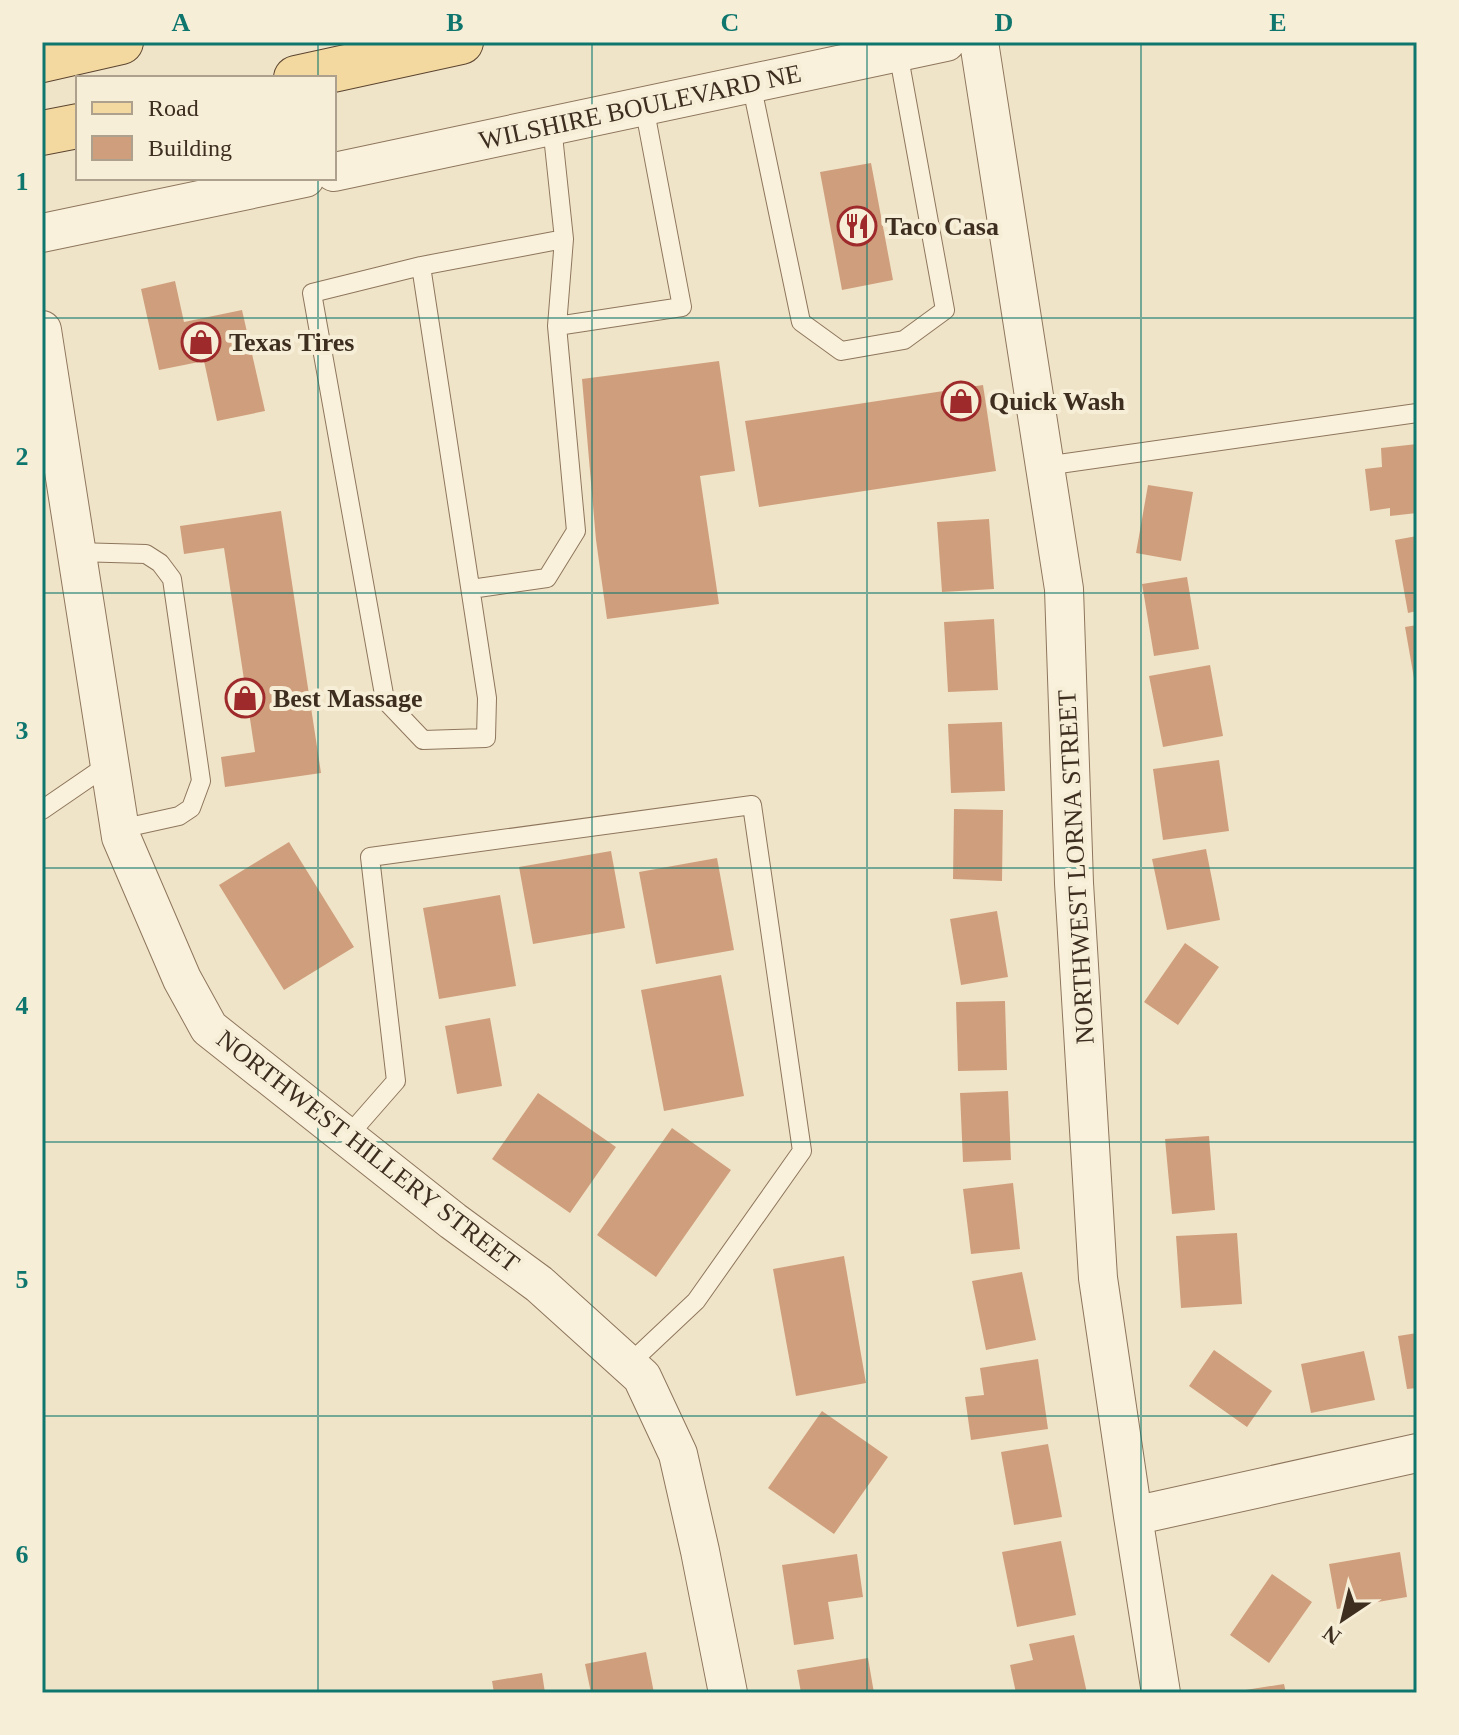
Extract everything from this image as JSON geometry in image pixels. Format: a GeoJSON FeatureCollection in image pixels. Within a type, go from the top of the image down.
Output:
{"type":"FeatureCollection","features":[{"type":"Feature","properties":{"kind":"main road"},"geometry":{"type":"LineString","coordinates":[[42,60],[121,42]]}},
{"type":"Feature","properties":{"kind":"main road"},"geometry":{"type":"LineString","coordinates":[[305,76],[461,42]]}},
{"type":"Feature","properties":{"kind":"main road"},"geometry":{"type":"LineString","coordinates":[[42,133],[76,126]]}},
{"type":"Feature","properties":{"kind":"street","name":"WILSHIRE BOULEVARD NE"},"geometry":{"type":"LineString","coordinates":[[336,172],[946,42]]}},
{"type":"Feature","properties":{"kind":"street","name":"NORTHWEST LORNA STREET"},"geometry":{"type":"LineString","coordinates":[[979,42],[1064,589],[1074,883],[1098,1278],[1161,1693]]}},
{"type":"Feature","properties":{"kind":"street"},"geometry":{"type":"LineString","coordinates":[[42,233],[295,180]]}},
{"type":"Feature","properties":{"kind":"street","name":"NORTHWEST HILLERY STREET"},"geometry":{"type":"LineString","coordinates":[[42,330],[121,837],[182,979],[209,1028],[453,1221],[539,1284],[642,1377],[678,1454],[728,1693]]}},
{"type":"Feature","properties":{"kind":"street"},"geometry":{"type":"LineString","coordinates":[[1133,1516],[1417,1453]]}},
{"type":"Feature","properties":{"kind":"lane"},"geometry":{"type":"LineString","coordinates":[[751,83],[801,322],[841,351],[904,340],[945,310],[898,52]]}},
{"type":"Feature","properties":{"kind":"lane"},"geometry":{"type":"LineString","coordinates":[[557,326],[682,307],[644,106]]}},
{"type":"Feature","properties":{"kind":"lane"},"geometry":{"type":"LineString","coordinates":[[471,589],[547,578],[576,531],[557,326],[564,239],[552,126]]}},
{"type":"Feature","properties":{"kind":"lane"},"geometry":{"type":"LineString","coordinates":[[421,266],[487,698],[486,738],[423,740],[385,700],[312,293],[421,266],[564,239]]}},
{"type":"Feature","properties":{"kind":"lane"},"geometry":{"type":"LineString","coordinates":[[1045,466],[1417,413]]}},
{"type":"Feature","properties":{"kind":"lane"},"geometry":{"type":"LineString","coordinates":[[76,552],[146,554],[160,563],[172,579],[201,781],[191,808],[179,816],[120,829]]}},
{"type":"Feature","properties":{"kind":"lane"},"geometry":{"type":"LineString","coordinates":[[42,810],[109,764]]}},
{"type":"Feature","properties":{"kind":"lane"},"geometry":{"type":"LineString","coordinates":[[347,1137],[396,1081],[370,857],[752,805],[802,1151],[696,1301],[628,1365]]}},
{"type":"Feature","properties":{"kind":"building","name":"Taco Casa"},"geometry":{"type":"Polygon","coordinates":[[[871,163],[893,280],[842,290],[820,172],[871,163]]]}},
{"type":"Feature","properties":{"kind":"building","name":"Texas Tires"},"geometry":{"type":"Polygon","coordinates":[[[175,281],[184,322],[242,310],[265,411],[217,421],[204,361],[159,370],[141,289],[175,281]]]}},
{"type":"Feature","properties":{"kind":"building"},"geometry":{"type":"Polygon","coordinates":[[[719,361],[735,471],[700,476],[719,604],[607,619],[596,540],[582,379],[719,361]]]}},
{"type":"Feature","properties":{"kind":"building"},"geometry":{"type":"Polygon","coordinates":[[[983,385],[996,471],[759,507],[745,421],[983,385]]]}},
{"type":"Feature","properties":{"kind":"building"},"geometry":{"type":"Polygon","coordinates":[[[1417,444],[1417,513],[1390,516],[1390,508],[1370,511],[1365,469],[1382,467],[1381,448],[1417,444]]]}},
{"type":"Feature","properties":{"kind":"building"},"geometry":{"type":"Polygon","coordinates":[[[1148,485],[1193,492],[1181,561],[1136,553],[1148,485]]]}},
{"type":"Feature","properties":{"kind":"building"},"geometry":{"type":"Polygon","coordinates":[[[281,511],[321,773],[225,787],[221,757],[255,752],[224,548],[184,554],[180,526],[281,511]]]}},
{"type":"Feature","properties":{"kind":"building"},"geometry":{"type":"Polygon","coordinates":[[[989,519],[994,589],[942,592],[937,522],[989,519]]]}},
{"type":"Feature","properties":{"kind":"building"},"geometry":{"type":"Polygon","coordinates":[[[1417,536],[1417,611],[1408,613],[1395,540],[1417,536]]]}},
{"type":"Feature","properties":{"kind":"building"},"geometry":{"type":"Polygon","coordinates":[[[1187,577],[1199,649],[1154,656],[1142,584],[1187,577]]]}},
{"type":"Feature","properties":{"kind":"building"},"geometry":{"type":"Polygon","coordinates":[[[994,619],[998,690],[948,692],[944,622],[994,619]]]}},
{"type":"Feature","properties":{"kind":"building"},"geometry":{"type":"Polygon","coordinates":[[[1417,625],[1417,684],[1415,684],[1405,627],[1417,625]]]}},
{"type":"Feature","properties":{"kind":"building"},"geometry":{"type":"Polygon","coordinates":[[[1210,665],[1223,736],[1163,747],[1149,676],[1210,665]]]}},
{"type":"Feature","properties":{"kind":"building"},"geometry":{"type":"Polygon","coordinates":[[[1002,722],[1005,791],[951,793],[948,724],[1002,722]]]}},
{"type":"Feature","properties":{"kind":"building"},"geometry":{"type":"Polygon","coordinates":[[[1219,760],[1229,831],[1163,840],[1153,769],[1219,760]]]}},
{"type":"Feature","properties":{"kind":"building"},"geometry":{"type":"Polygon","coordinates":[[[954,809],[1003,810],[1002,881],[953,879],[954,809]]]}},
{"type":"Feature","properties":{"kind":"building"},"geometry":{"type":"Polygon","coordinates":[[[289,842],[354,947],[284,990],[219,885],[289,842]]]}},
{"type":"Feature","properties":{"kind":"building"},"geometry":{"type":"Polygon","coordinates":[[[1206,849],[1220,920],[1167,930],[1152,859],[1206,849]]]}},
{"type":"Feature","properties":{"kind":"building"},"geometry":{"type":"Polygon","coordinates":[[[611,851],[625,928],[533,944],[519,867],[611,851]]]}},
{"type":"Feature","properties":{"kind":"building"},"geometry":{"type":"Polygon","coordinates":[[[717,858],[734,950],[656,964],[639,872],[717,858]]]}},
{"type":"Feature","properties":{"kind":"building"},"geometry":{"type":"Polygon","coordinates":[[[500,895],[516,986],[439,999],[423,908],[500,895]]]}},
{"type":"Feature","properties":{"kind":"building"},"geometry":{"type":"Polygon","coordinates":[[[997,911],[1008,977],[961,985],[950,919],[997,911]]]}},
{"type":"Feature","properties":{"kind":"building"},"geometry":{"type":"Polygon","coordinates":[[[1185,943],[1219,967],[1178,1025],[1144,1002],[1185,943]]]}},
{"type":"Feature","properties":{"kind":"building"},"geometry":{"type":"Polygon","coordinates":[[[721,975],[744,1096],[664,1111],[641,990],[721,975]]]}},
{"type":"Feature","properties":{"kind":"building"},"geometry":{"type":"Polygon","coordinates":[[[1005,1001],[1007,1070],[958,1071],[956,1002],[1005,1001]]]}},
{"type":"Feature","properties":{"kind":"building"},"geometry":{"type":"Polygon","coordinates":[[[490,1018],[502,1086],[457,1094],[445,1026],[490,1018]]]}},
{"type":"Feature","properties":{"kind":"building"},"geometry":{"type":"Polygon","coordinates":[[[1008,1091],[1011,1160],[963,1162],[960,1093],[1008,1091]]]}},
{"type":"Feature","properties":{"kind":"building"},"geometry":{"type":"Polygon","coordinates":[[[538,1093],[616,1147],[570,1213],[492,1159],[538,1093]]]}},
{"type":"Feature","properties":{"kind":"building"},"geometry":{"type":"Polygon","coordinates":[[[672,1128],[731,1170],[656,1277],[597,1235],[672,1128]]]}},
{"type":"Feature","properties":{"kind":"building"},"geometry":{"type":"Polygon","coordinates":[[[1209,1136],[1215,1210],[1172,1214],[1165,1139],[1209,1136]]]}},
{"type":"Feature","properties":{"kind":"building"},"geometry":{"type":"Polygon","coordinates":[[[1013,1183],[1020,1249],[971,1254],[963,1189],[1013,1183]]]}},
{"type":"Feature","properties":{"kind":"building"},"geometry":{"type":"Polygon","coordinates":[[[1237,1233],[1242,1304],[1181,1308],[1176,1236],[1237,1233]]]}},
{"type":"Feature","properties":{"kind":"building"},"geometry":{"type":"Polygon","coordinates":[[[844,1256],[866,1383],[796,1396],[773,1269],[844,1256]]]}},
{"type":"Feature","properties":{"kind":"building"},"geometry":{"type":"Polygon","coordinates":[[[1022,1272],[1036,1340],[986,1350],[972,1281],[1022,1272]]]}},
{"type":"Feature","properties":{"kind":"building"},"geometry":{"type":"Polygon","coordinates":[[[1417,1333],[1417,1388],[1407,1389],[1398,1336],[1417,1333]]]}},
{"type":"Feature","properties":{"kind":"building"},"geometry":{"type":"Polygon","coordinates":[[[1214,1350],[1272,1391],[1247,1427],[1189,1386],[1214,1350]]]}},
{"type":"Feature","properties":{"kind":"building"},"geometry":{"type":"Polygon","coordinates":[[[1364,1351],[1375,1400],[1311,1413],[1301,1364],[1364,1351]]]}},
{"type":"Feature","properties":{"kind":"building"},"geometry":{"type":"Polygon","coordinates":[[[1038,1359],[1048,1429],[971,1440],[965,1397],[984,1395],[980,1368],[1038,1359]]]}},
{"type":"Feature","properties":{"kind":"building"},"geometry":{"type":"Polygon","coordinates":[[[822,1411],[888,1457],[834,1534],[768,1488],[822,1411]]]}},
{"type":"Feature","properties":{"kind":"building"},"geometry":{"type":"Polygon","coordinates":[[[1048,1444],[1062,1517],[1014,1525],[1001,1452],[1048,1444]]]}},
{"type":"Feature","properties":{"kind":"building"},"geometry":{"type":"Polygon","coordinates":[[[1061,1541],[1076,1615],[1017,1627],[1002,1552],[1061,1541]]]}},
{"type":"Feature","properties":{"kind":"building"},"geometry":{"type":"Polygon","coordinates":[[[1400,1552],[1407,1597],[1337,1609],[1329,1564],[1400,1552]]]}},
{"type":"Feature","properties":{"kind":"building"},"geometry":{"type":"Polygon","coordinates":[[[857,1554],[863,1597],[828,1602],[834,1639],[794,1645],[782,1565],[857,1554]]]}},
{"type":"Feature","properties":{"kind":"building"},"geometry":{"type":"Polygon","coordinates":[[[1272,1574],[1312,1602],[1269,1663],[1230,1635],[1272,1574]]]}},
{"type":"Feature","properties":{"kind":"building"},"geometry":{"type":"Polygon","coordinates":[[[1074,1635],[1087,1693],[1016,1693],[1010,1665],[1033,1660],[1029,1644],[1074,1635]]]}},
{"type":"Feature","properties":{"kind":"building"},"geometry":{"type":"Polygon","coordinates":[[[646,1652],[654,1693],[591,1693],[585,1664],[646,1652]]]}},
{"type":"Feature","properties":{"kind":"building"},"geometry":{"type":"Polygon","coordinates":[[[868,1658],[874,1693],[801,1693],[797,1670],[868,1658]]]}},
{"type":"Feature","properties":{"kind":"building"},"geometry":{"type":"Polygon","coordinates":[[[542,1673],[545,1693],[494,1693],[492,1681],[542,1673]]]}},
{"type":"Feature","properties":{"kind":"building"},"geometry":{"type":"Polygon","coordinates":[[[1284,1684],[1286,1693],[1239,1693],[1239,1691],[1284,1684]]]}},
{"type":"Feature","properties":{"kind":"place","name":"Taco Casa"},"geometry":{"type":"Point","coordinates":[857,226]}},
{"type":"Feature","properties":{"kind":"place","name":"Texas Tires"},"geometry":{"type":"Point","coordinates":[201,342]}},
{"type":"Feature","properties":{"kind":"place","name":"Quick Wash"},"geometry":{"type":"Point","coordinates":[961,401]}},
{"type":"Feature","properties":{"kind":"place","name":"Best Massage"},"geometry":{"type":"Point","coordinates":[245,698]}}]}
